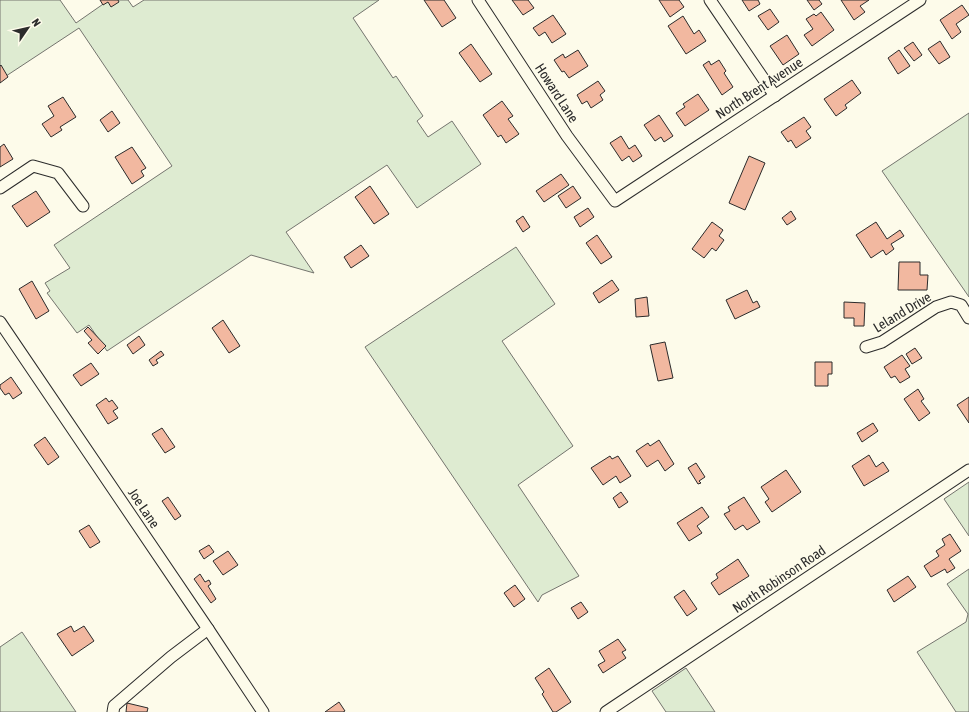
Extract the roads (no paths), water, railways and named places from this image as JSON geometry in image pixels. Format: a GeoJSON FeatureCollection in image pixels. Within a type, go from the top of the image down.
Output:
{"type":"FeatureCollection","features":[{"type":"Feature","properties":{"kind":"street","name":"Howard Lane"},"geometry":{"type":"LineString","coordinates":[[478,0],[568,136],[615,201]]}},
{"type":"Feature","properties":{"kind":"street"},"geometry":{"type":"LineString","coordinates":[[710,0],[775,96]]}},
{"type":"Feature","properties":{"kind":"street","name":"North Brent Avenue"},"geometry":{"type":"LineString","coordinates":[[615,201],[920,0]]}},
{"type":"Feature","properties":{"kind":"street"},"geometry":{"type":"LineString","coordinates":[[0,188],[33,166],[58,173],[83,206]]}},
{"type":"Feature","properties":{"kind":"street","name":"Leland Drive"},"geometry":{"type":"LineString","coordinates":[[866,347],[882,342],[936,307],[950,302],[961,305],[969,318]]}},
{"type":"Feature","properties":{"kind":"street","name":"Joe Lane"},"geometry":{"type":"LineString","coordinates":[[0,322],[263,712]]}},
{"type":"Feature","properties":{"kind":"street","name":"North Robinson Road"},"geometry":{"type":"LineString","coordinates":[[606,712],[969,470]]}},
{"type":"Feature","properties":{"kind":"street"},"geometry":{"type":"LineString","coordinates":[[113,712],[114,706],[171,656],[208,629]]}}]}
